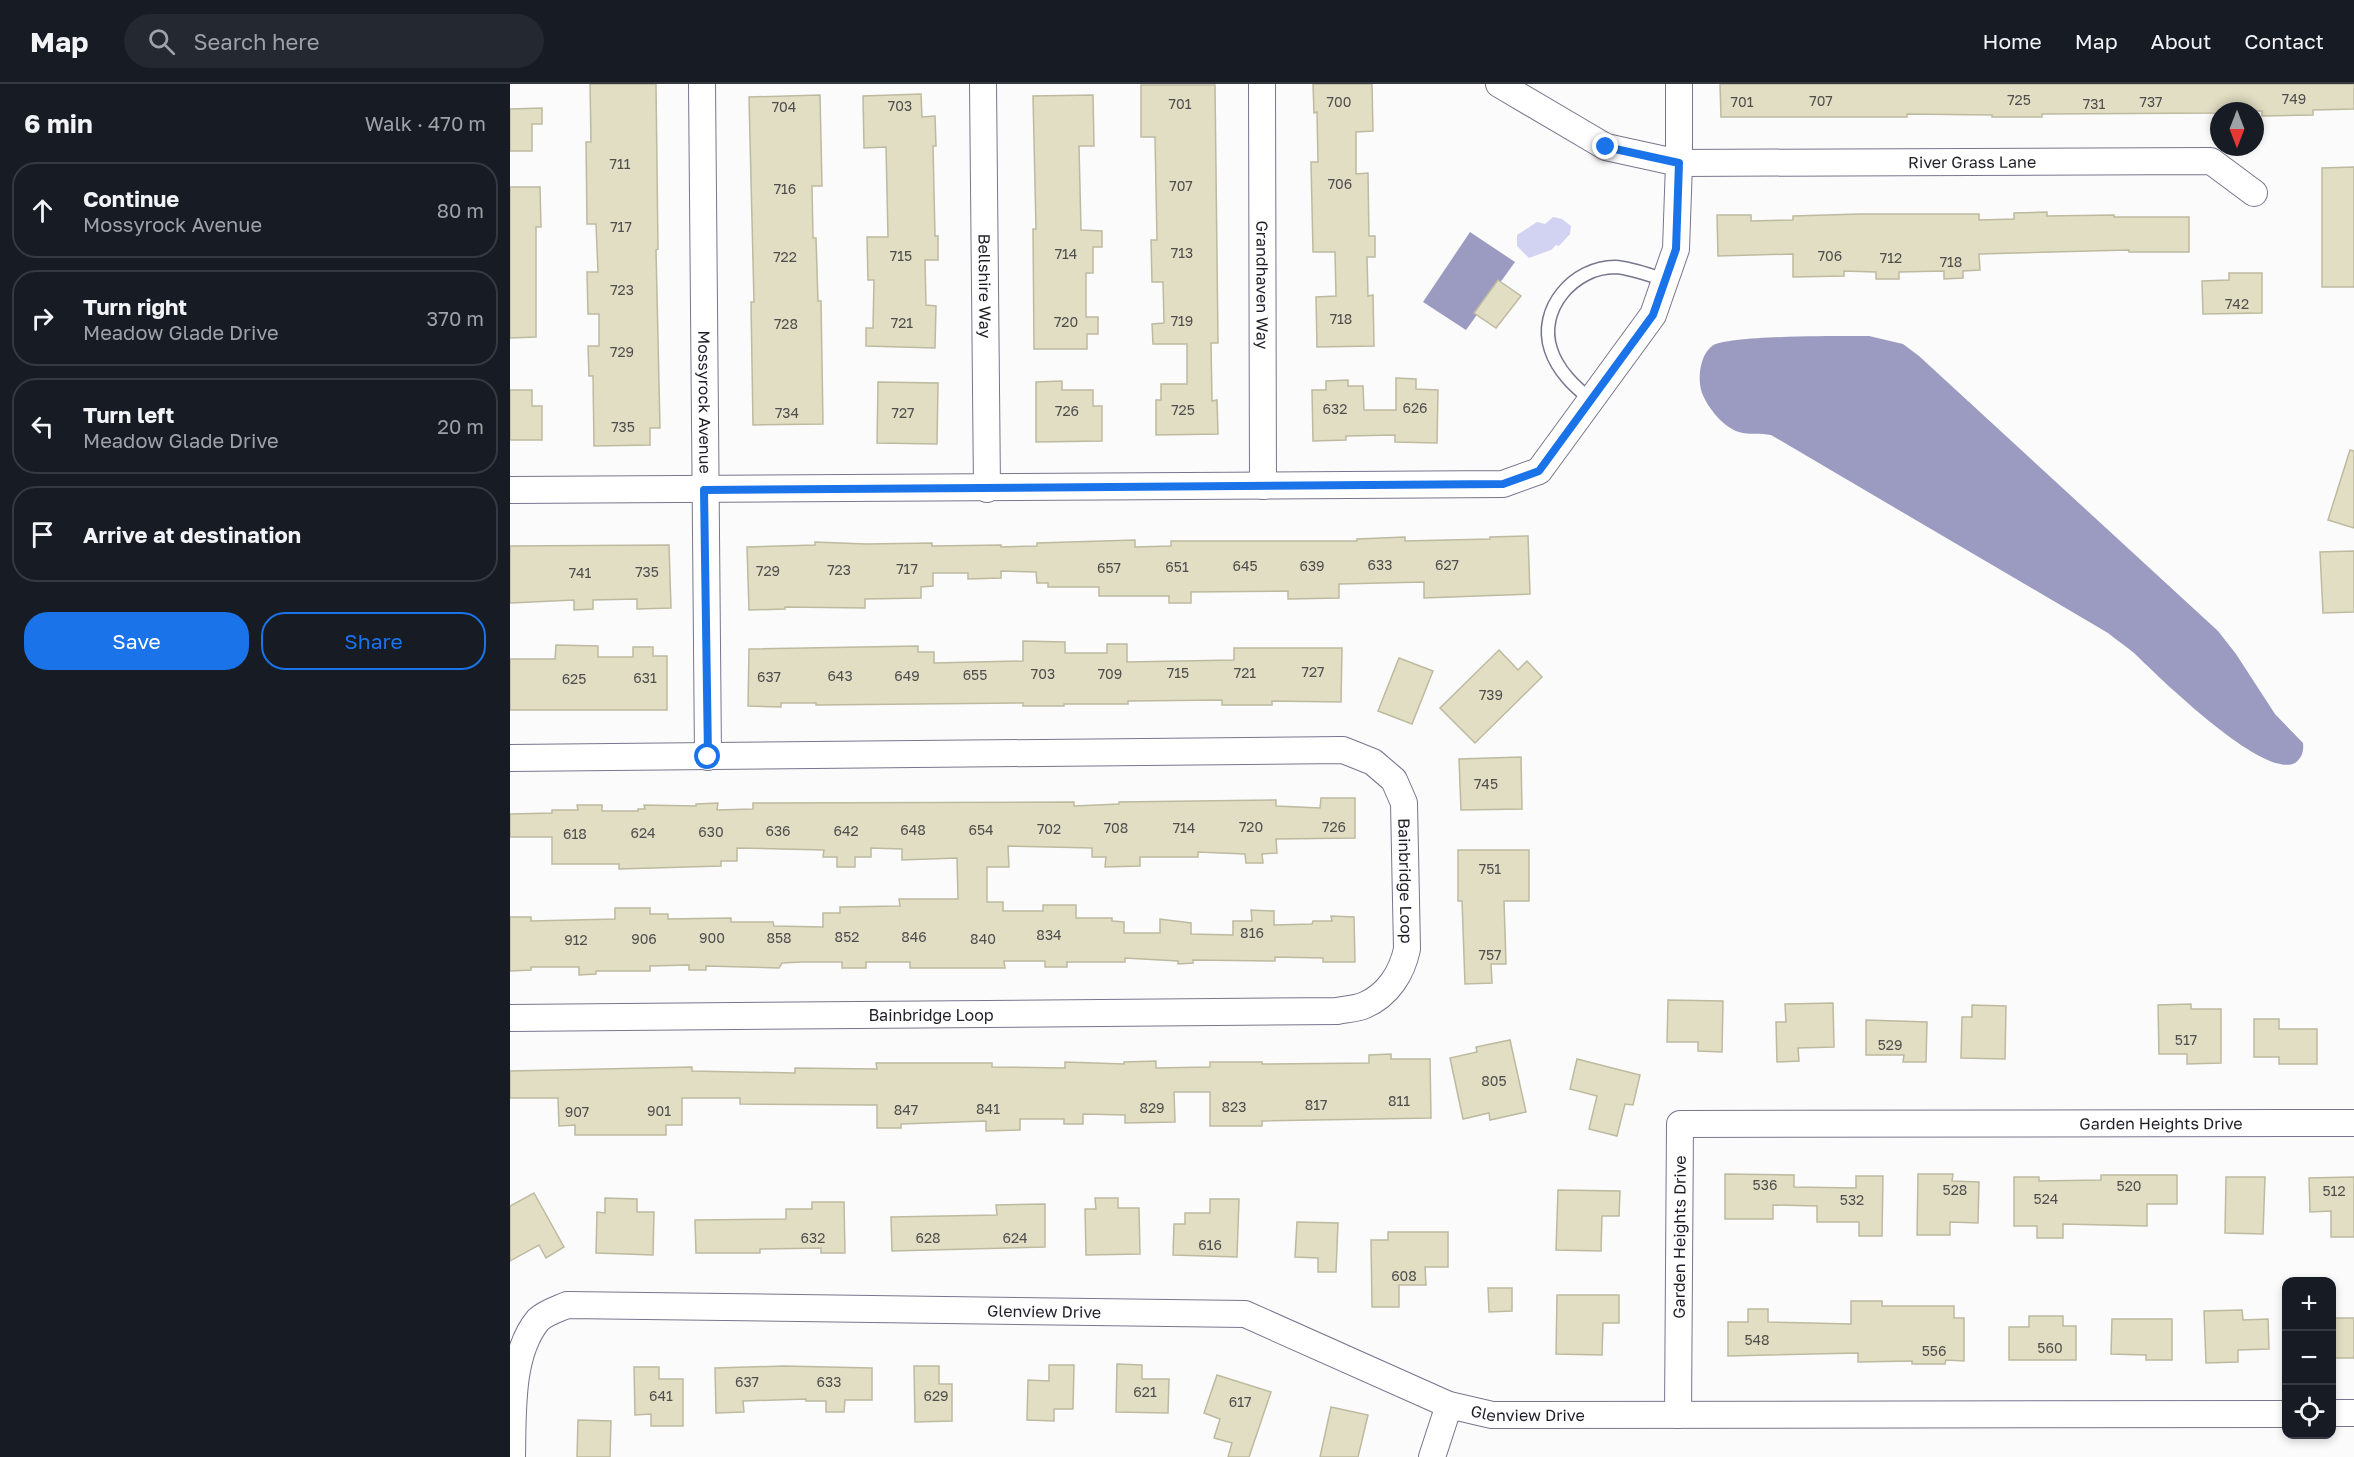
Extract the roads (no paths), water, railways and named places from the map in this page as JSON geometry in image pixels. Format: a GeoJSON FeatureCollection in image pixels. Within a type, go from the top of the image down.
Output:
{"type":"FeatureCollection","features":[{"type":"Feature","properties":{"kind":"street","name":"Mossyrock Avenue"},"geometry":{"type":"LineString","coordinates":[[702,84],[708,757]]}},
{"type":"Feature","properties":{"kind":"street","name":"Bellshire Way"},"geometry":{"type":"LineString","coordinates":[[983,84],[987,489]]}},
{"type":"Feature","properties":{"kind":"street","name":"Grandhaven Way"},"geometry":{"type":"LineString","coordinates":[[1262,84],[1263,486]]}},
{"type":"Feature","properties":{"kind":"street","name":"River Grass Lane"},"geometry":{"type":"LineString","coordinates":[[1499,84],[1606,147],[1679,163],[2211,161],[2254,193]]}},
{"type":"Feature","properties":{"kind":"street"},"geometry":{"type":"LineString","coordinates":[[510,490],[987,489],[1503,484],[1539,471],[1653,315],[1676,249],[1679,84]]}},
{"type":"Feature","properties":{"kind":"street","name":"Bainbridge Loop"},"geometry":{"type":"LineString","coordinates":[[510,758],[1343,750],[1374,762],[1394,780],[1404,803],[1407,950],[1403,967],[1391,985],[1366,1005],[1337,1011],[510,1018]]}},
{"type":"Feature","properties":{"kind":"street","name":"Garden Heights Drive"},"geometry":{"type":"LineString","coordinates":[[1678,1415],[1680,1124],[2354,1123]]}},
{"type":"Feature","properties":{"kind":"street","name":"Glenview Drive"},"geometry":{"type":"LineString","coordinates":[[512,1457],[513,1366],[523,1336],[539,1318],[567,1305],[1245,1314],[1449,1405],[1492,1415],[1678,1415]]}},
{"type":"Feature","properties":{"kind":"street"},"geometry":{"type":"LineString","coordinates":[[1432,1457],[1449,1405]]}},
{"type":"Feature","properties":{"kind":"street"},"geometry":{"type":"LineString","coordinates":[[1678,1415],[2282,1413]]}},
{"type":"Feature","properties":{"kind":"street"},"geometry":{"type":"LineString","coordinates":[[2336,1413],[2354,1413]]}},
{"type":"Feature","properties":{"kind":"lane"},"geometry":{"type":"LineString","coordinates":[[1591,400],[1569,381],[1551,349],[1549,318],[1557,300],[1567,286],[1597,270],[1614,267],[1665,280]]}}]}
